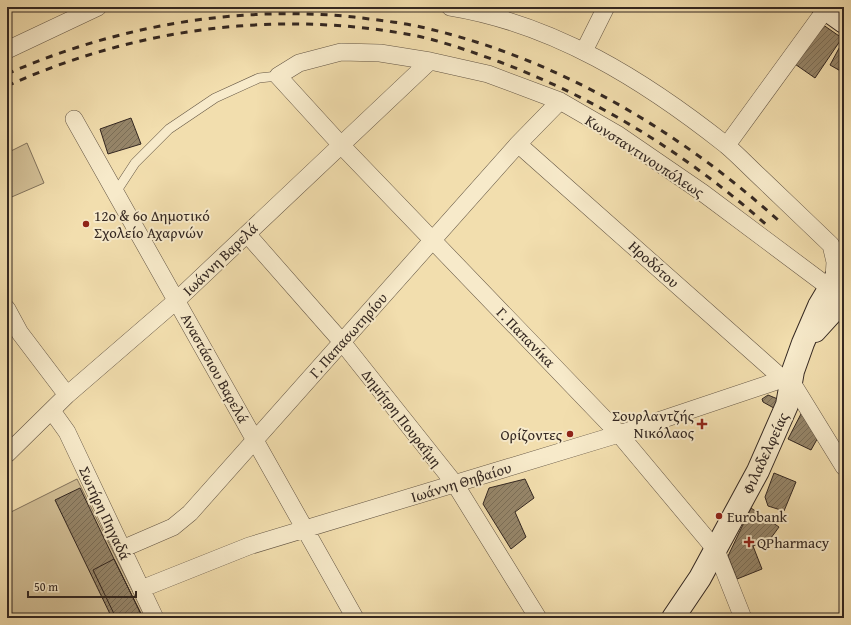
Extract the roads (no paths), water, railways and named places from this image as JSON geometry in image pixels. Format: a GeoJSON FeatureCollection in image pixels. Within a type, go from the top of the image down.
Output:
{"type":"FeatureCollection","features":[{"type":"Feature","properties":{"kind":"main road"},"geometry":{"type":"LineString","coordinates":[[824,8],[844,22]]}},
{"type":"Feature","properties":{"kind":"main road","name":"Φιλαδελφείας"},"geometry":{"type":"LineString","coordinates":[[673,618],[700,578],[758,471],[787,405],[787,380],[819,306],[838,292]]}},
{"type":"Feature","properties":{"kind":"street"},"geometry":{"type":"LineString","coordinates":[[7,50],[98,7]]}},
{"type":"Feature","properties":{"kind":"street"},"geometry":{"type":"LineString","coordinates":[[450,7],[474,9],[529,26],[584,51],[651,90],[727,146],[831,245],[835,262],[838,292]]}},
{"type":"Feature","properties":{"kind":"street"},"geometry":{"type":"LineString","coordinates":[[584,51],[606,7]]}},
{"type":"Feature","properties":{"kind":"street"},"geometry":{"type":"LineString","coordinates":[[727,146],[824,8]]}},
{"type":"Feature","properties":{"kind":"street","name":"Κωνσταντινουπόλεως"},"geometry":{"type":"LineString","coordinates":[[278,76],[299,63],[341,52],[380,53],[430,60],[488,74],[560,101],[617,134],[703,194],[838,292]]}},
{"type":"Feature","properties":{"kind":"street","name":"Ιωάννη Βαρελά"},"geometry":{"type":"LineString","coordinates":[[7,454],[67,395],[177,300],[430,60]]}},
{"type":"Feature","properties":{"kind":"street","name":"Γ. Παπανίκα"},"geometry":{"type":"LineString","coordinates":[[278,76],[341,145],[619,434],[716,550],[743,618]]}},
{"type":"Feature","properties":{"kind":"street","name":"Γ. Παπασωτηρίου"},"geometry":{"type":"LineString","coordinates":[[122,549],[173,527],[190,513],[518,144],[560,101]]}},
{"type":"Feature","properties":{"kind":"street","name":"Αναστάσιου Βαρελά"},"geometry":{"type":"LineString","coordinates":[[74,119],[255,439],[354,618]]}},
{"type":"Feature","properties":{"kind":"street","name":"Ηροδότου"},"geometry":{"type":"LineString","coordinates":[[518,144],[787,380],[844,467]]}},
{"type":"Feature","properties":{"kind":"street","name":"Δημήτρη Πουραΐμη"},"geometry":{"type":"LineString","coordinates":[[247,234],[342,342],[455,484],[535,617]]}},
{"type":"Feature","properties":{"kind":"street"},"geometry":{"type":"LineString","coordinates":[[7,309],[20,333],[67,395]]}},
{"type":"Feature","properties":{"kind":"street","name":"Ιωάννη Θηβαίου"},"geometry":{"type":"LineString","coordinates":[[141,589],[249,546],[619,434],[787,380]]}},
{"type":"Feature","properties":{"kind":"street","name":"Σωτήρη Πηγαδά"},"geometry":{"type":"LineString","coordinates":[[52,411],[68,432],[155,618]]}},
{"type":"Feature","properties":{"kind":"lane"},"geometry":{"type":"LineString","coordinates":[[116,192],[135,163],[169,129],[215,98],[259,78],[278,76]]}},
{"type":"Feature","properties":{"kind":"railway"},"geometry":{"type":"LineString","coordinates":[[7,74],[48,57],[91,43],[177,23],[221,17],[265,14],[310,14],[354,17],[413,25],[470,40],[519,57],[566,77],[612,101],[656,127],[698,156],[739,187],[778,220]]}},
{"type":"Feature","properties":{"kind":"railway"},"geometry":{"type":"LineString","coordinates":[[7,86],[56,66],[106,50],[157,38],[208,29],[260,25],[313,24],[365,28],[417,36],[448,44],[500,62],[537,77],[608,112],[676,154],[740,202],[770,228]]}},
{"type":"Feature","properties":{"kind":"place","name":"12ο & 6ο Δημοτικό Σχολείο Αχαρνών"},"geometry":{"type":"Point","coordinates":[86,224]}},
{"type":"Feature","properties":{"kind":"place","name":"Σουρλαντζής Νικόλαος"},"geometry":{"type":"Point","coordinates":[702,424]}},
{"type":"Feature","properties":{"kind":"place","name":"Ορίζοντες"},"geometry":{"type":"Point","coordinates":[570,434]}},
{"type":"Feature","properties":{"kind":"place","name":"Eurobank"},"geometry":{"type":"Point","coordinates":[719,516]}},
{"type":"Feature","properties":{"kind":"place","name":"QPharmacy"},"geometry":{"type":"Point","coordinates":[749,542]}}]}
